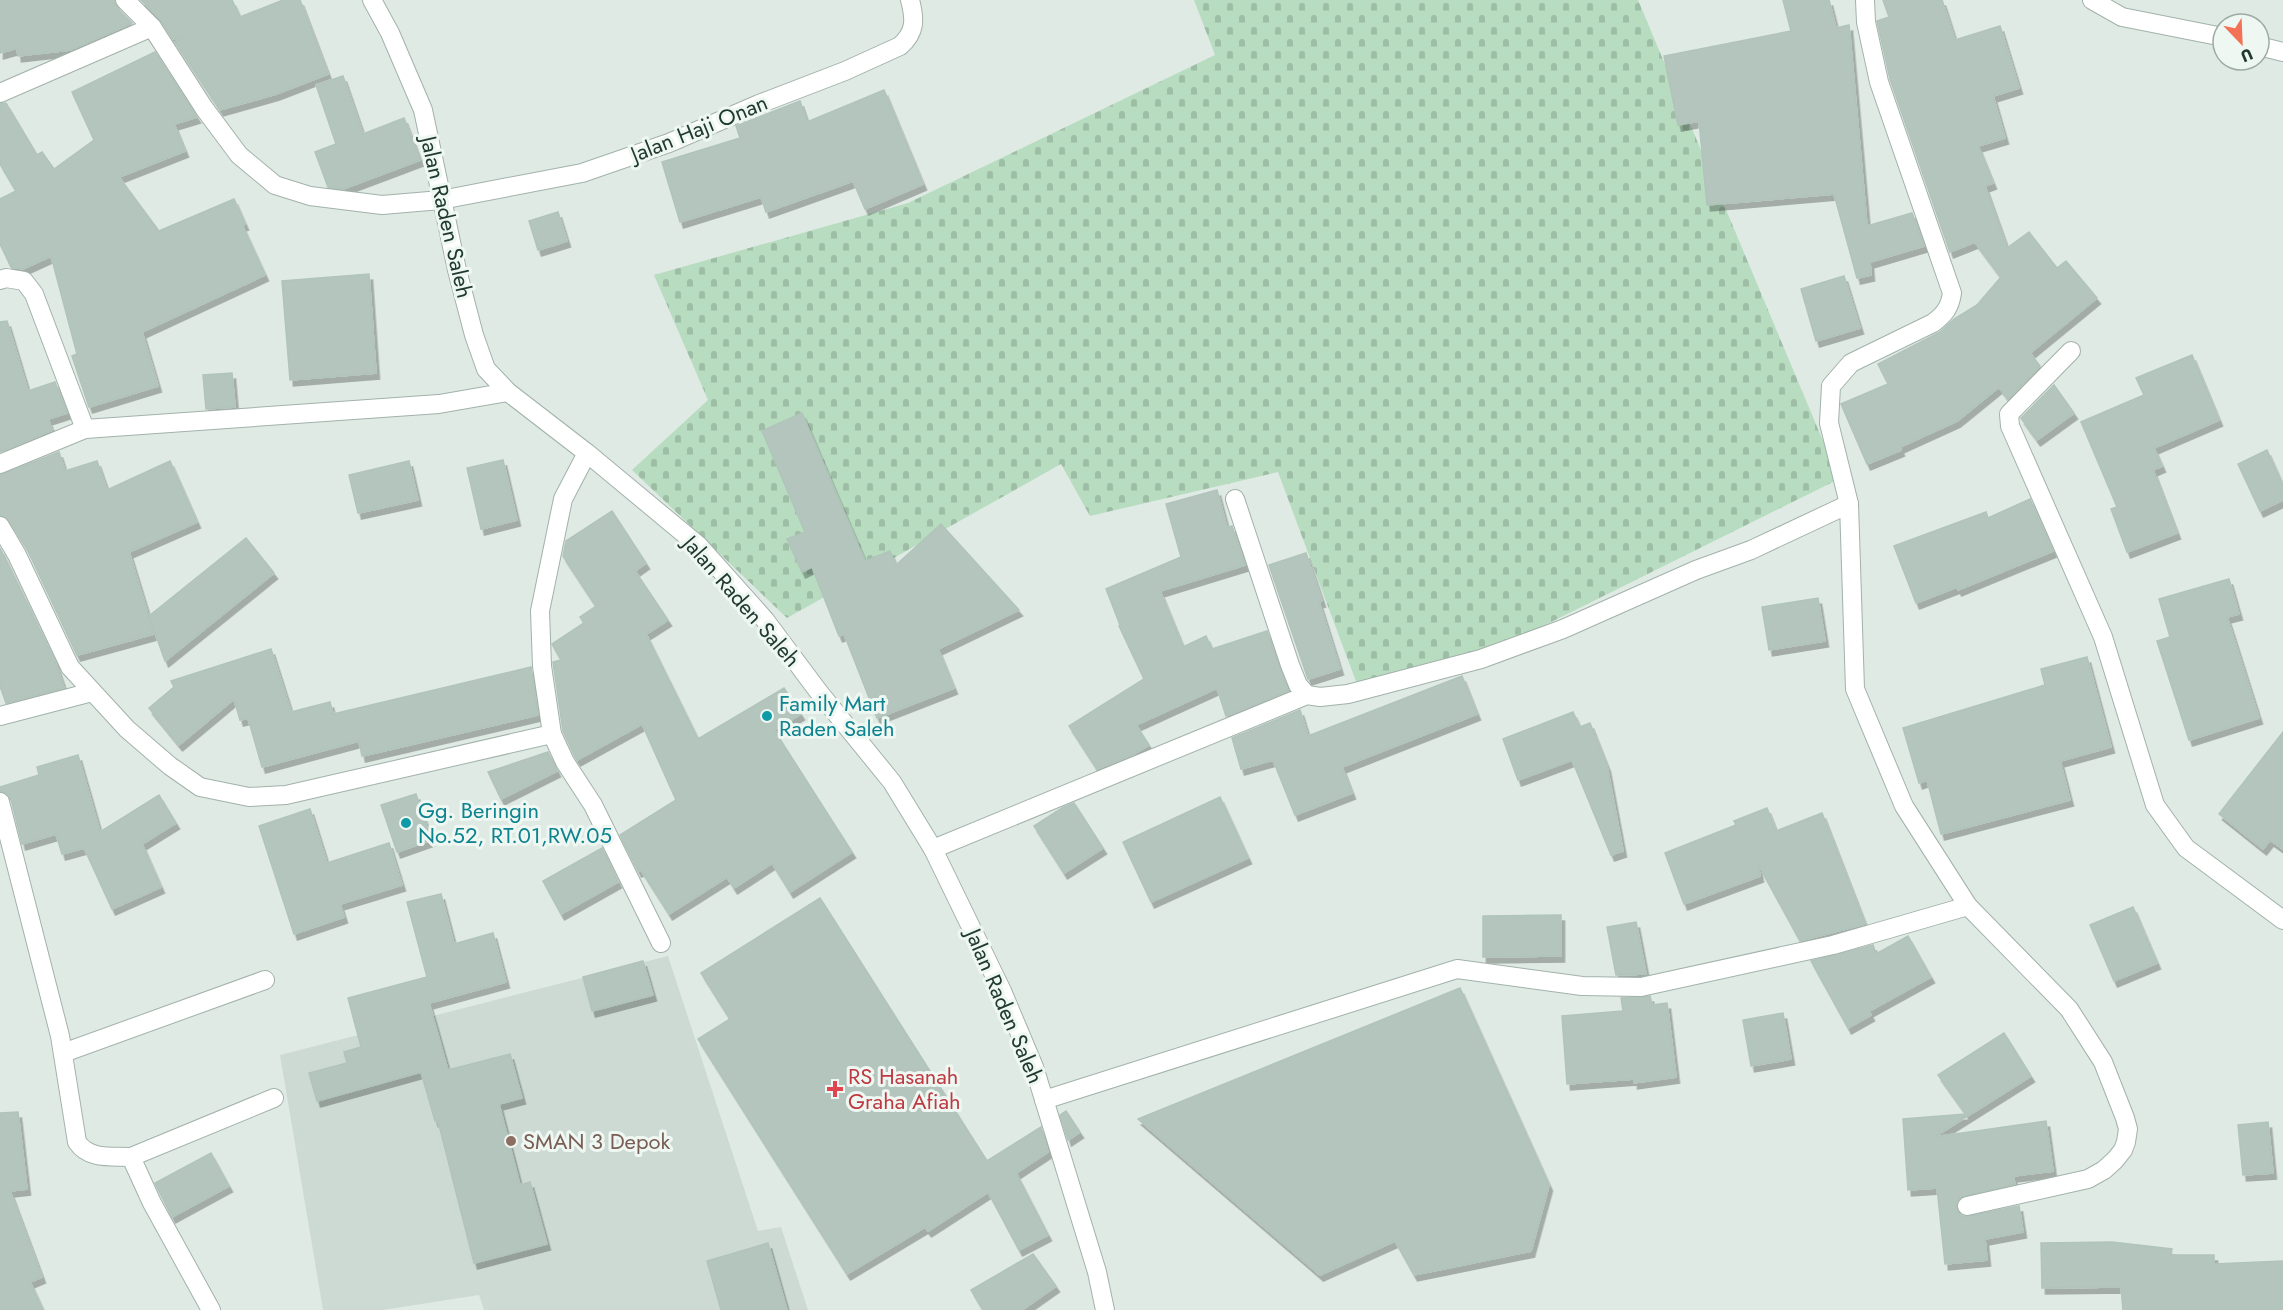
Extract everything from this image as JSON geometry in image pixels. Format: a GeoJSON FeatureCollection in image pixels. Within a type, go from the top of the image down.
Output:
{"type":"FeatureCollection","features":[{"type":"Feature","properties":{"kind":"street","name":"Jalan Haji Onan"},"geometry":{"type":"LineString","coordinates":[[125,0],[152,27],[204,108],[239,155],[275,185],[310,196],[382,204],[441,200],[582,173],[669,143],[759,104],[845,72],[900,46],[913,30],[915,20],[910,0]]}},
{"type":"Feature","properties":{"kind":"street","name":"Jalan Raden Saleh"},"geometry":{"type":"LineString","coordinates":[[372,0],[390,33],[423,110],[457,270],[474,335],[486,369],[507,392],[587,453],[699,546],[765,620],[818,691],[892,782],[933,849],[1002,991],[1034,1067],[1097,1272],[1105,1310]]}},
{"type":"Feature","properties":{"kind":"street"},"geometry":{"type":"LineString","coordinates":[[1865,0],[1866,21],[1879,82],[1952,293],[1950,304],[1939,319],[1851,363],[1831,386],[1829,423],[1849,504],[1856,689],[1904,806],[1968,906],[2069,1009],[2103,1062],[2128,1129],[2123,1150],[2103,1170],[2088,1179],[1967,1206]]}},
{"type":"Feature","properties":{"kind":"street"},"geometry":{"type":"LineString","coordinates":[[2092,0],[2122,17],[2211,35]]}},
{"type":"Feature","properties":{"kind":"street"},"geometry":{"type":"LineString","coordinates":[[0,93],[152,27]]}},
{"type":"Feature","properties":{"kind":"street"},"geometry":{"type":"LineString","coordinates":[[0,280],[6,278],[24,281],[34,294],[85,429]]}},
{"type":"Feature","properties":{"kind":"street"},"geometry":{"type":"LineString","coordinates":[[2071,351],[2009,414],[2010,426],[2103,637],[2155,805],[2186,848],[2283,920]]}},
{"type":"Feature","properties":{"kind":"street"},"geometry":{"type":"LineString","coordinates":[[0,464],[85,429],[439,404],[507,392]]}},
{"type":"Feature","properties":{"kind":"street"},"geometry":{"type":"LineString","coordinates":[[587,453],[563,499],[540,611],[542,666],[552,734],[565,762],[593,805],[661,943]]}},
{"type":"Feature","properties":{"kind":"street"},"geometry":{"type":"LineString","coordinates":[[1235,499],[1290,665],[1298,685],[1307,695]]}},
{"type":"Feature","properties":{"kind":"street"},"geometry":{"type":"LineString","coordinates":[[933,849],[1307,695],[1320,697],[1348,694],[1482,658],[1563,629],[1685,574],[1751,550],[1849,504]]}},
{"type":"Feature","properties":{"kind":"street"},"geometry":{"type":"LineString","coordinates":[[0,526],[17,555],[70,667],[144,744],[200,787],[249,797],[286,795],[552,734]]}},
{"type":"Feature","properties":{"kind":"street"},"geometry":{"type":"LineString","coordinates":[[0,716],[92,692]]}},
{"type":"Feature","properties":{"kind":"street"},"geometry":{"type":"LineString","coordinates":[[0,802],[63,1053],[77,1142],[85,1152],[94,1156],[131,1157],[274,1098]]}},
{"type":"Feature","properties":{"kind":"street"},"geometry":{"type":"LineString","coordinates":[[1044,1100],[1456,969],[1582,986],[1641,987],[1833,945],[1968,906]]}},
{"type":"Feature","properties":{"kind":"street"},"geometry":{"type":"LineString","coordinates":[[63,1053],[265,980]]}},
{"type":"Feature","properties":{"kind":"street"},"geometry":{"type":"LineString","coordinates":[[131,1157],[152,1203],[211,1310]]}},
{"type":"Feature","properties":{"kind":"shaded area","name":"SMAN 3 Depok"},"geometry":{"type":"Polygon","coordinates":[[[668,956],[758,1231],[781,1227],[808,1310],[484,1310],[479,1295],[383,1310],[323,1310],[280,1055],[668,956]]]}},
{"type":"Feature","properties":{"kind":"green space"},"geometry":{"type":"Polygon","coordinates":[[[1194,0],[1638,0],[1839,479],[1525,635],[1361,695],[1278,472],[1090,516],[1061,464],[787,618],[632,470],[708,400],[654,275],[908,203],[1215,55],[1194,0]]]}},
{"type":"Feature","properties":{"kind":"building"},"geometry":{"type":"Polygon","coordinates":[[[0,0],[114,0],[117,8],[132,23],[70,50],[18,56],[17,48],[0,53],[0,0]]]}},
{"type":"Feature","properties":{"kind":"building"},"geometry":{"type":"Polygon","coordinates":[[[141,0],[232,0],[240,17],[283,0],[300,0],[328,74],[276,94],[220,110],[175,42],[186,37],[173,39],[160,19],[141,0]]]}},
{"type":"Feature","properties":{"kind":"building"},"geometry":{"type":"Polygon","coordinates":[[[1783,0],[1829,0],[1836,28],[1849,25],[1867,226],[1912,213],[1924,246],[1870,262],[1871,275],[1857,278],[1834,194],[1707,205],[1699,121],[1678,125],[1664,56],[1791,31],[1783,0]]]}},
{"type":"Feature","properties":{"kind":"building"},"geometry":{"type":"Polygon","coordinates":[[[1883,0],[1942,0],[1955,40],[2000,26],[2019,88],[1993,96],[2005,138],[1978,146],[1993,183],[1985,186],[2007,248],[2029,232],[2057,268],[2066,261],[2097,298],[2030,353],[2040,366],[2008,399],[1999,387],[1957,421],[1900,447],[1901,450],[1867,464],[1841,404],[1888,384],[1878,364],[1940,332],[1954,319],[1977,305],[2001,277],[1975,242],[1950,252],[1890,79],[1877,21],[1889,17],[1883,0]]]}},
{"type":"Feature","properties":{"kind":"building"},"geometry":{"type":"Polygon","coordinates":[[[155,52],[197,117],[174,124],[185,151],[119,177],[159,231],[234,199],[245,224],[242,225],[265,275],[142,332],[158,386],[89,407],[72,356],[77,354],[51,256],[23,269],[11,267],[0,244],[0,199],[16,191],[0,164],[0,104],[6,103],[37,155],[42,152],[54,169],[94,140],[72,92],[155,52]]]}},
{"type":"Feature","properties":{"kind":"building"},"geometry":{"type":"Polygon","coordinates":[[[343,76],[363,134],[404,118],[420,160],[343,189],[328,187],[315,152],[336,144],[316,85],[343,76]]]}},
{"type":"Feature","properties":{"kind":"building"},"geometry":{"type":"Polygon","coordinates":[[[884,90],[923,184],[865,209],[853,181],[766,212],[761,197],[680,222],[662,162],[740,138],[736,126],[800,101],[807,122],[884,90]]]}},
{"type":"Feature","properties":{"kind":"building"},"geometry":{"type":"Polygon","coordinates":[[[558,212],[567,241],[538,250],[529,221],[558,212]]]}},
{"type":"Feature","properties":{"kind":"building"},"geometry":{"type":"Polygon","coordinates":[[[369,274],[376,373],[290,380],[282,281],[369,274]]]}},
{"type":"Feature","properties":{"kind":"building"},"geometry":{"type":"Polygon","coordinates":[[[1844,276],[1860,328],[1816,341],[1801,289],[1844,276]]]}},
{"type":"Feature","properties":{"kind":"building"},"geometry":{"type":"Polygon","coordinates":[[[7,321],[28,391],[55,382],[67,413],[48,419],[52,430],[0,452],[0,322],[7,321]]]}},
{"type":"Feature","properties":{"kind":"building"},"geometry":{"type":"Polygon","coordinates":[[[2192,355],[2219,420],[2154,448],[2162,466],[2153,470],[2177,533],[2127,552],[2111,509],[2117,507],[2081,422],[2144,395],[2136,378],[2192,355]]]}},
{"type":"Feature","properties":{"kind":"building"},"geometry":{"type":"Polygon","coordinates":[[[232,373],[235,407],[206,409],[203,375],[232,373]]]}},
{"type":"Feature","properties":{"kind":"building"},"geometry":{"type":"Polygon","coordinates":[[[2054,385],[2074,413],[2037,440],[2021,418],[2054,385]]]}},
{"type":"Feature","properties":{"kind":"building"},"geometry":{"type":"Polygon","coordinates":[[[802,413],[865,561],[890,551],[896,565],[941,524],[1019,610],[938,649],[954,688],[877,718],[844,634],[839,636],[812,567],[802,572],[787,539],[805,532],[762,431],[802,413]]]}},
{"type":"Feature","properties":{"kind":"building"},"geometry":{"type":"Polygon","coordinates":[[[2267,450],[2283,486],[2283,500],[2260,511],[2238,464],[2267,450]]]}},
{"type":"Feature","properties":{"kind":"building"},"geometry":{"type":"Polygon","coordinates":[[[59,452],[65,471],[97,461],[107,490],[170,461],[197,522],[129,552],[154,634],[77,655],[27,549],[9,520],[0,515],[0,475],[59,452]]]}},
{"type":"Feature","properties":{"kind":"building"},"geometry":{"type":"Polygon","coordinates":[[[503,460],[517,520],[481,529],[467,468],[503,460]]]}},
{"type":"Feature","properties":{"kind":"building"},"geometry":{"type":"Polygon","coordinates":[[[409,461],[418,500],[358,513],[349,475],[409,461]]]}},
{"type":"Feature","properties":{"kind":"building"},"geometry":{"type":"Polygon","coordinates":[[[1217,490],[1227,528],[1232,526],[1245,565],[1160,591],[1183,647],[1206,636],[1212,649],[1267,631],[1288,691],[1226,716],[1217,688],[1136,725],[1149,745],[1134,754],[1097,769],[1069,726],[1144,679],[1119,626],[1106,589],[1181,557],[1166,504],[1217,490]]]}},
{"type":"Feature","properties":{"kind":"building"},"geometry":{"type":"Polygon","coordinates":[[[2030,499],[2053,551],[1958,590],[1957,587],[1916,603],[1894,546],[1986,512],[1988,518],[2030,499]]]}},
{"type":"Feature","properties":{"kind":"building"},"geometry":{"type":"Polygon","coordinates":[[[612,511],[646,563],[635,571],[668,620],[646,634],[698,739],[784,688],[801,714],[774,730],[852,852],[790,892],[772,863],[734,888],[727,877],[669,914],[641,870],[638,871],[620,835],[676,800],[642,724],[577,760],[575,757],[563,731],[553,662],[561,660],[552,644],[584,623],[580,617],[596,606],[563,556],[566,541],[612,511]]]}},
{"type":"Feature","properties":{"kind":"building"},"geometry":{"type":"Polygon","coordinates":[[[246,538],[274,573],[165,661],[149,616],[246,538]]]}},
{"type":"Feature","properties":{"kind":"building"},"geometry":{"type":"Polygon","coordinates":[[[0,548],[55,661],[64,688],[6,703],[0,686],[0,548]]]}},
{"type":"Feature","properties":{"kind":"building"},"geometry":{"type":"Polygon","coordinates":[[[1306,553],[1322,601],[1319,602],[1340,669],[1308,679],[1269,565],[1306,553]]]}},
{"type":"Feature","properties":{"kind":"building"},"geometry":{"type":"Polygon","coordinates":[[[2229,579],[2239,614],[2227,617],[2259,718],[2189,740],[2157,641],[2170,637],[2159,599],[2229,579]]]}},
{"type":"Feature","properties":{"kind":"building"},"geometry":{"type":"Polygon","coordinates":[[[1818,598],[1825,641],[1769,650],[1762,607],[1818,598]]]}},
{"type":"Feature","properties":{"kind":"building"},"geometry":{"type":"Polygon","coordinates":[[[271,649],[291,712],[330,702],[333,714],[531,667],[538,715],[362,756],[359,741],[262,767],[248,718],[240,720],[234,699],[179,745],[149,708],[174,687],[171,681],[271,649]]]}},
{"type":"Feature","properties":{"kind":"building"},"geometry":{"type":"Polygon","coordinates":[[[2087,657],[2111,747],[2060,761],[2070,800],[1941,834],[1927,780],[1919,783],[1903,728],[2045,685],[2041,669],[2087,657]]]}},
{"type":"Feature","properties":{"kind":"building"},"geometry":{"type":"Polygon","coordinates":[[[1462,676],[1477,714],[1342,767],[1352,793],[1295,815],[1273,760],[1241,769],[1232,738],[1300,710],[1308,736],[1462,676]]]}},
{"type":"Feature","properties":{"kind":"building"},"geometry":{"type":"Polygon","coordinates":[[[1573,712],[1580,727],[1590,723],[1607,766],[1623,851],[1611,855],[1572,760],[1518,780],[1503,739],[1573,712]]]}},
{"type":"Feature","properties":{"kind":"building"},"geometry":{"type":"Polygon","coordinates":[[[2283,732],[2283,849],[2270,840],[2263,849],[2219,814],[2283,732]]]}},
{"type":"Feature","properties":{"kind":"building"},"geometry":{"type":"Polygon","coordinates":[[[548,752],[557,771],[501,799],[488,772],[548,752]]]}},
{"type":"Feature","properties":{"kind":"building"},"geometry":{"type":"Polygon","coordinates":[[[78,755],[100,832],[159,795],[176,823],[142,844],[161,887],[112,909],[84,848],[62,854],[56,834],[22,844],[11,799],[8,794],[0,791],[0,787],[39,775],[37,767],[78,755]]]}},
{"type":"Feature","properties":{"kind":"building","name":"Gg. Beringin No.52, RT.01,RW.05"},"geometry":{"type":"Polygon","coordinates":[[[416,794],[431,840],[397,852],[381,805],[416,794]]]}},
{"type":"Feature","properties":{"kind":"building"},"geometry":{"type":"Polygon","coordinates":[[[1220,797],[1248,858],[1151,902],[1123,842],[1220,797]]]}},
{"type":"Feature","properties":{"kind":"building"},"geometry":{"type":"Polygon","coordinates":[[[1074,803],[1103,848],[1064,873],[1034,826],[1074,803]]]}},
{"type":"Feature","properties":{"kind":"building"},"geometry":{"type":"Polygon","coordinates":[[[1767,808],[1776,831],[1822,813],[1865,924],[1800,941],[1758,864],[1760,876],[1684,904],[1665,853],[1736,825],[1734,821],[1767,808]]]}},
{"type":"Feature","properties":{"kind":"building"},"geometry":{"type":"Polygon","coordinates":[[[310,809],[327,863],[389,843],[402,885],[340,904],[344,917],[294,934],[259,826],[310,809]]]}},
{"type":"Feature","properties":{"kind":"building"},"geometry":{"type":"Polygon","coordinates":[[[602,848],[618,882],[561,914],[543,881],[602,848]]]}},
{"type":"Feature","properties":{"kind":"building"},"geometry":{"type":"Polygon","coordinates":[[[441,894],[454,944],[493,933],[506,982],[429,1003],[448,1070],[510,1054],[522,1098],[499,1104],[520,1185],[530,1182],[547,1244],[474,1263],[438,1121],[435,1121],[421,1072],[317,1101],[309,1073],[347,1063],[344,1052],[361,1047],[348,998],[427,977],[407,902],[441,894]]]}},
{"type":"Feature","properties":{"kind":"building","name":"RS Hasanah Graha Afiah"},"geometry":{"type":"Polygon","coordinates":[[[820,898],[987,1161],[1041,1127],[1048,1152],[1016,1173],[1048,1235],[1019,1250],[988,1192],[928,1231],[925,1227],[847,1274],[698,1039],[730,1019],[701,973],[820,898]]]}},
{"type":"Feature","properties":{"kind":"building"},"geometry":{"type":"Polygon","coordinates":[[[2133,907],[2157,963],[2114,981],[2090,925],[2133,907]]]}},
{"type":"Feature","properties":{"kind":"building"},"geometry":{"type":"Polygon","coordinates":[[[1561,915],[1561,956],[1483,957],[1483,916],[1561,915]]]}},
{"type":"Feature","properties":{"kind":"building"},"geometry":{"type":"Polygon","coordinates":[[[1636,922],[1646,974],[1616,975],[1607,927],[1636,922]]]}},
{"type":"Feature","properties":{"kind":"building"},"geometry":{"type":"Polygon","coordinates":[[[1908,936],[1931,977],[1869,1011],[1871,1015],[1848,1028],[1811,961],[1873,945],[1876,954],[1908,936]]]}},
{"type":"Feature","properties":{"kind":"building"},"geometry":{"type":"Polygon","coordinates":[[[643,961],[653,995],[592,1011],[583,977],[643,961]]]}},
{"type":"Feature","properties":{"kind":"building"},"geometry":{"type":"Polygon","coordinates":[[[1460,988],[1549,1185],[1531,1251],[1414,1275],[1395,1241],[1320,1275],[1138,1119],[1460,988]]]}},
{"type":"Feature","properties":{"kind":"building"},"geometry":{"type":"Polygon","coordinates":[[[1650,996],[1652,1005],[1667,1003],[1676,1077],[1634,1083],[1634,1079],[1567,1084],[1562,1016],[1623,1011],[1621,998],[1650,996]]]}},
{"type":"Feature","properties":{"kind":"building"},"geometry":{"type":"Polygon","coordinates":[[[1783,1013],[1791,1059],[1751,1066],[1743,1020],[1783,1013]]]}},
{"type":"Feature","properties":{"kind":"building"},"geometry":{"type":"Polygon","coordinates":[[[2004,1033],[2031,1076],[1934,1137],[2046,1121],[2053,1171],[2013,1176],[2015,1184],[1960,1197],[1956,1208],[1964,1217],[2019,1206],[2023,1232],[1985,1239],[1987,1260],[1945,1264],[1937,1188],[1908,1190],[1903,1119],[1966,1114],[1938,1075],[2004,1033]]]}},
{"type":"Feature","properties":{"kind":"building"},"geometry":{"type":"Polygon","coordinates":[[[1066,1111],[1080,1132],[1068,1140],[1060,1115],[1066,1111]]]}},
{"type":"Feature","properties":{"kind":"building"},"geometry":{"type":"Polygon","coordinates":[[[18,1112],[27,1189],[10,1191],[42,1277],[30,1282],[43,1310],[0,1310],[0,1113],[18,1112]]]}},
{"type":"Feature","properties":{"kind":"building"},"geometry":{"type":"Polygon","coordinates":[[[2268,1122],[2273,1173],[2243,1175],[2238,1125],[2268,1122]]]}},
{"type":"Feature","properties":{"kind":"building"},"geometry":{"type":"Polygon","coordinates":[[[211,1153],[229,1186],[172,1217],[155,1183],[211,1153]]]}},
{"type":"Feature","properties":{"kind":"building"},"geometry":{"type":"Polygon","coordinates":[[[2112,1242],[2172,1249],[2171,1255],[2214,1255],[2214,1264],[2283,1261],[2283,1310],[2123,1310],[2121,1287],[2042,1288],[2041,1243],[2112,1242]]]}},
{"type":"Feature","properties":{"kind":"building"},"geometry":{"type":"Polygon","coordinates":[[[768,1243],[787,1310],[721,1310],[707,1261],[768,1243]]]}},
{"type":"Feature","properties":{"kind":"building"},"geometry":{"type":"Polygon","coordinates":[[[1033,1254],[1056,1286],[1022,1310],[983,1310],[971,1290],[1033,1254]]]}},
{"type":"Feature","properties":{"kind":"place","name":"Family Mart Raden Saleh"},"geometry":{"type":"Point","coordinates":[767,716]}},
{"type":"Feature","properties":{"kind":"place","name":"Gg. Beringin No.52, RT.01,RW.05"},"geometry":{"type":"Point","coordinates":[406,823]}},
{"type":"Feature","properties":{"kind":"place","name":"RS Hasanah Graha Afiah"},"geometry":{"type":"Point","coordinates":[835,1089]}},
{"type":"Feature","properties":{"kind":"place","name":"SMAN 3 Depok"},"geometry":{"type":"Point","coordinates":[511,1141]}}]}
